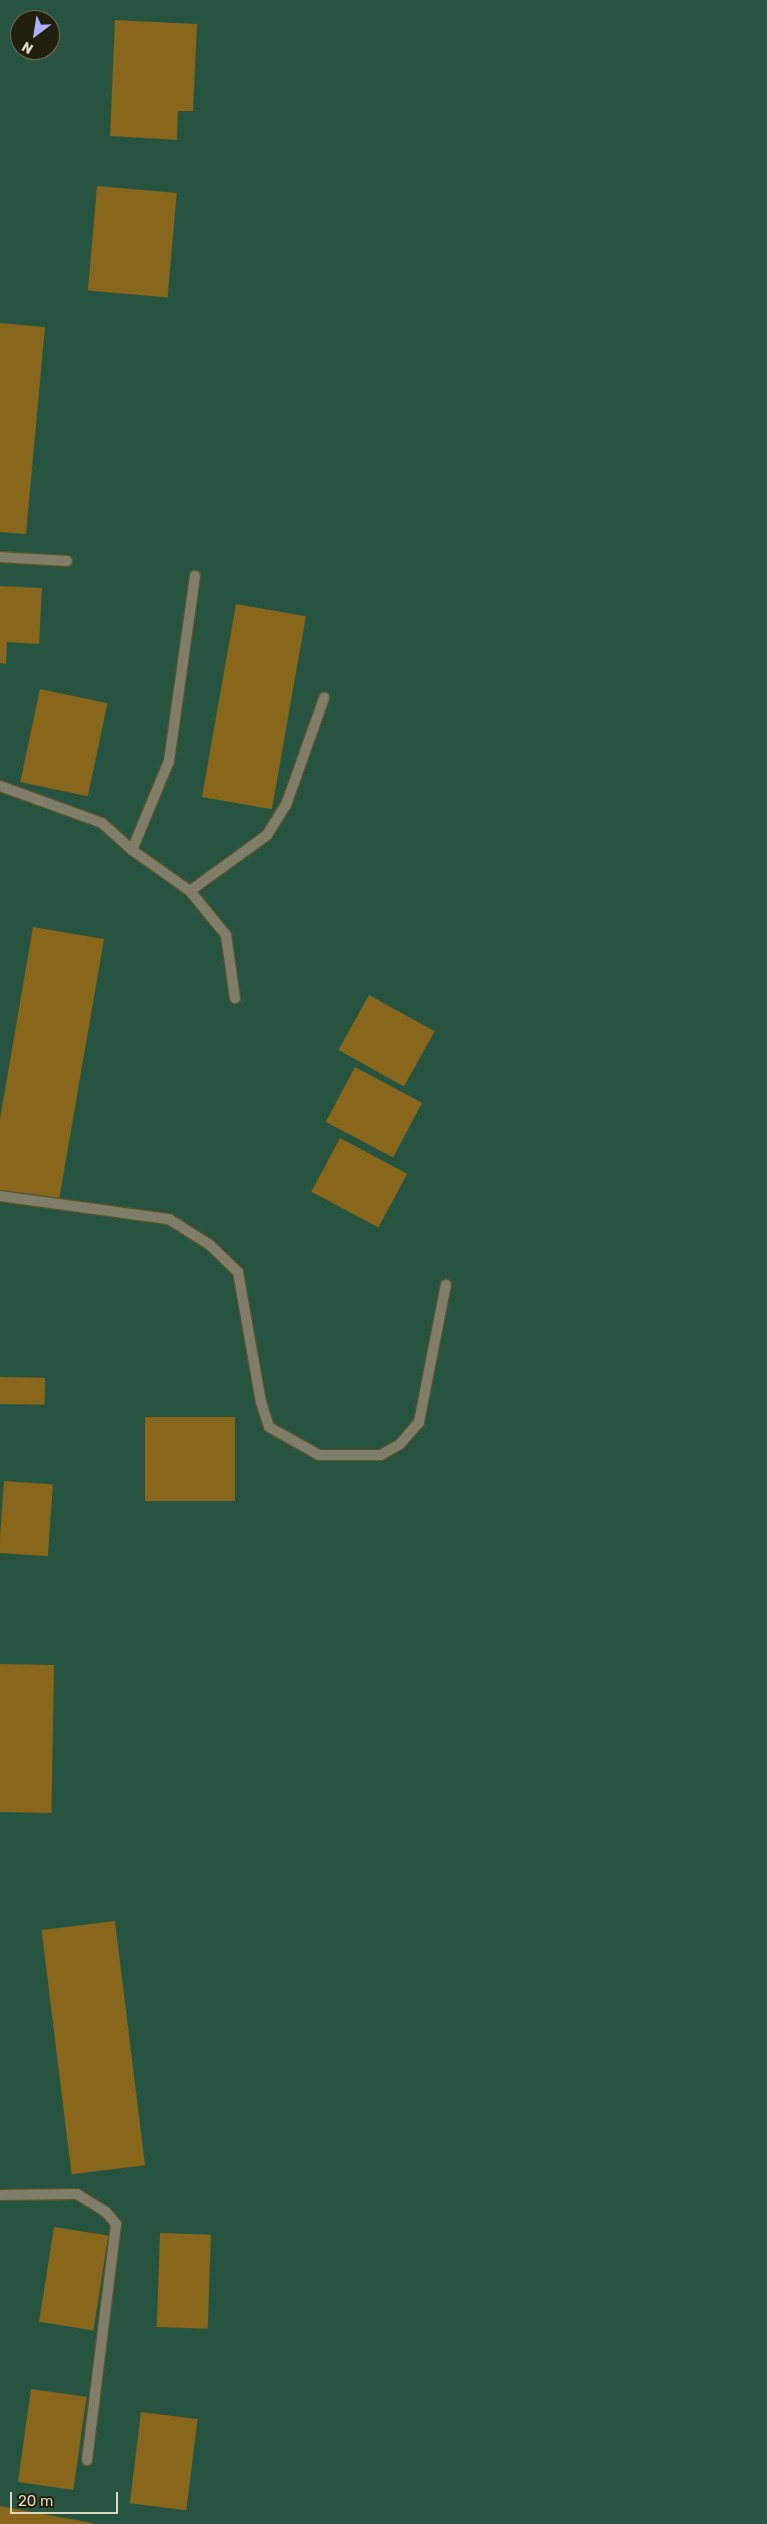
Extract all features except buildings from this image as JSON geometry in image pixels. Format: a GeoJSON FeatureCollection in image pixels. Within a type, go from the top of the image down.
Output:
{"type":"FeatureCollection","features":[{"type":"Feature","properties":{"kind":"street"},"geometry":{"type":"LineString","coordinates":[[0,557],[67,561]]}},
{"type":"Feature","properties":{"kind":"street"},"geometry":{"type":"LineString","coordinates":[[132,850],[169,761],[195,576]]}},
{"type":"Feature","properties":{"kind":"street"},"geometry":{"type":"LineString","coordinates":[[190,892],[267,835],[286,805],[324,698]]}},
{"type":"Feature","properties":{"kind":"street"},"geometry":{"type":"LineString","coordinates":[[0,786],[102,823],[132,850],[190,892],[226,935],[235,998]]}},
{"type":"Feature","properties":{"kind":"street"},"geometry":{"type":"LineString","coordinates":[[0,1196],[169,1219],[210,1245],[238,1272],[261,1402],[269,1427],[319,1455],[381,1456],[400,1444],[419,1422],[446,1285]]}},
{"type":"Feature","properties":{"kind":"street"},"geometry":{"type":"LineString","coordinates":[[0,2196],[77,2194],[106,2212],[116,2224],[87,2460]]}},
{"type":"Feature","properties":{"kind":"green space"},"geometry":{"type":"Polygon","coordinates":[[[0,0],[767,0],[767,2524],[0,2524],[0,0]]]}}]}
